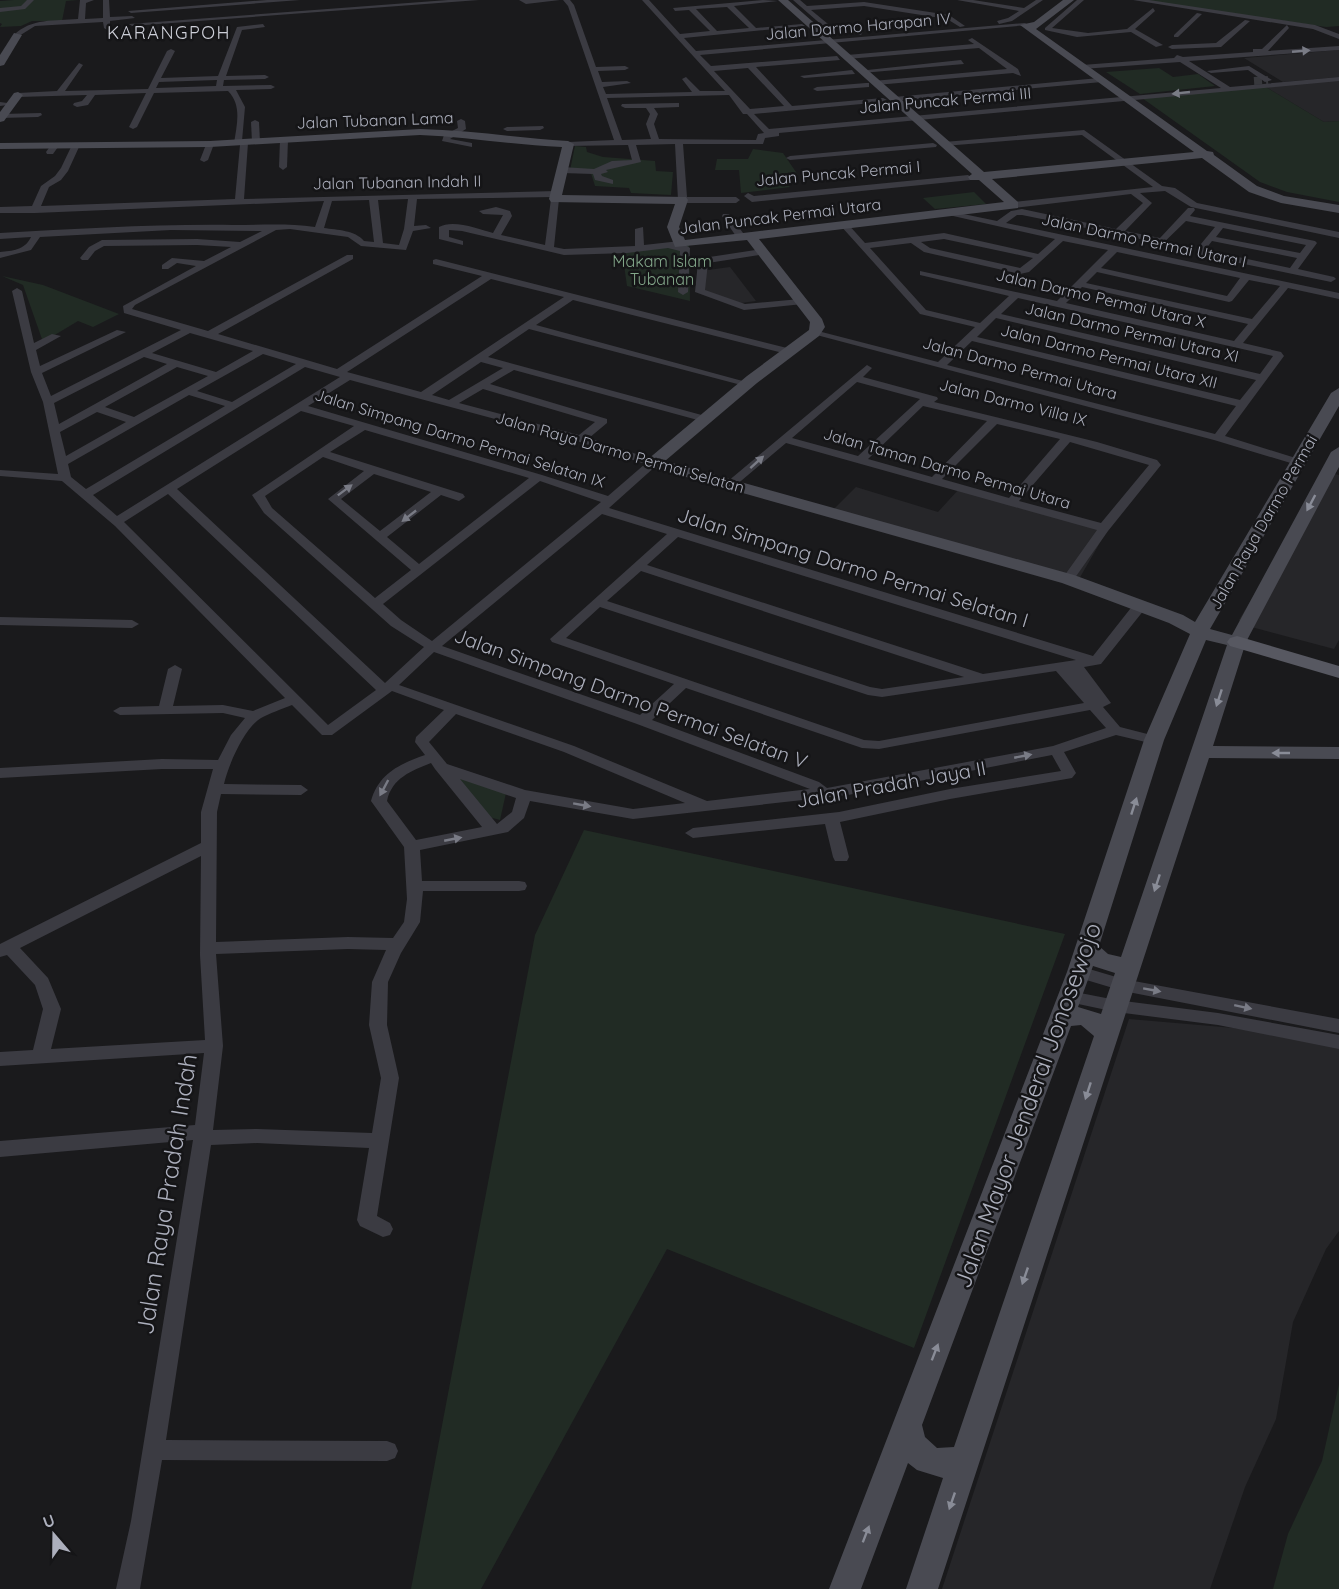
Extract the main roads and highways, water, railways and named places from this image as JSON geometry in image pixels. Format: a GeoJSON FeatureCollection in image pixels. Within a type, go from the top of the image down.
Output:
{"type":"FeatureCollection","features":[{"type":"Feature","properties":{"kind":"main road"},"geometry":{"type":"LineString","coordinates":[[1339,658],[1240,636],[1339,672]]}},
{"type":"Feature","properties":{"kind":"tunnel"},"geometry":{"type":"LineString","coordinates":[[1254,81],[1268,80]]}},
{"type":"Feature","properties":{"kind":"district","name":"KARANGPOH"},"geometry":{"type":"Point","coordinates":[169,32]}},
{"type":"Feature","properties":{"kind":"park label","name":"Makam Islam Tubanan"},"geometry":{"type":"Point","coordinates":[662,270]}}]}
